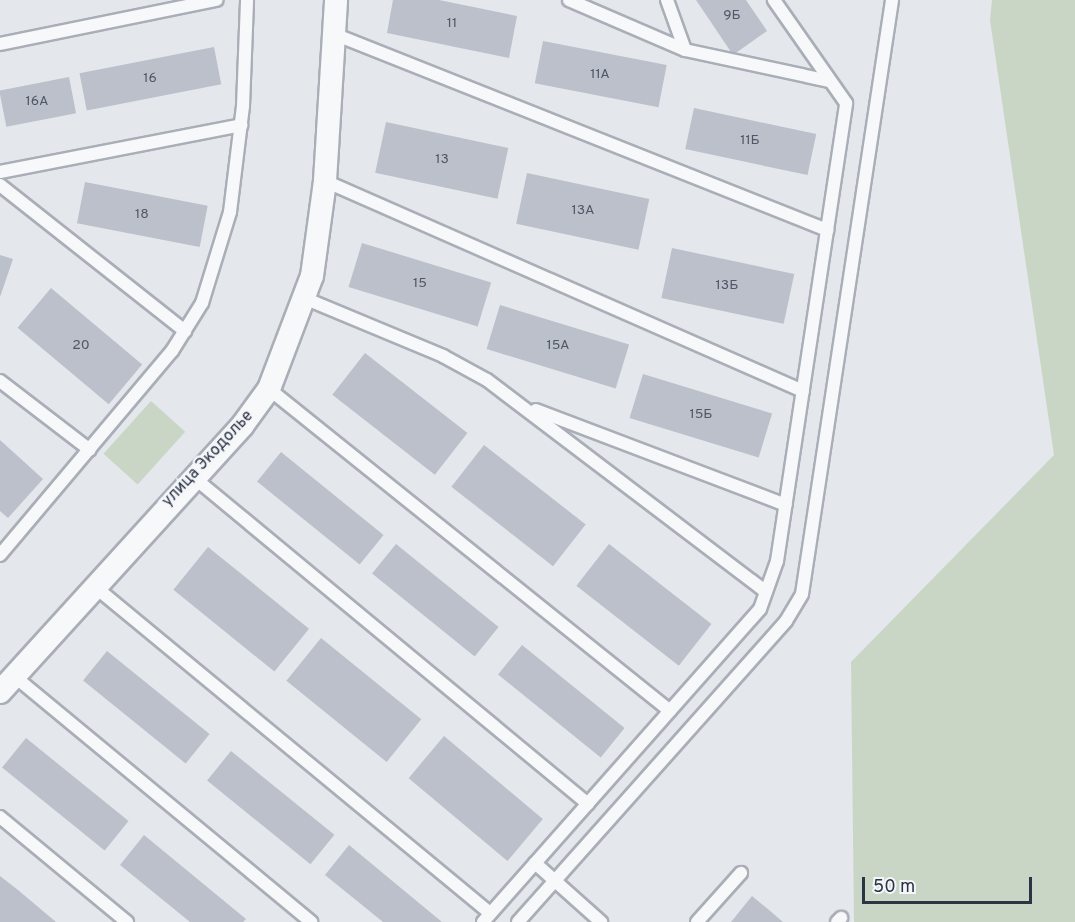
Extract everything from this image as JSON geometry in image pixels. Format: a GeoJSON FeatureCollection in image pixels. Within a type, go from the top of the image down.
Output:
{"type":"FeatureCollection","features":[{"type":"Feature","properties":{"kind":"street","name":"улица Экодолье"},"geometry":{"type":"LineString","coordinates":[[7,684],[192,476],[242,426],[269,390],[312,276],[325,181],[336,0]]}},
{"type":"Feature","properties":{"kind":"lane"},"geometry":{"type":"LineString","coordinates":[[0,44],[217,0]]}},
{"type":"Feature","properties":{"kind":"lane"},"geometry":{"type":"LineString","coordinates":[[0,555],[90,450],[185,331],[202,303],[230,212],[241,125],[247,0]]}},
{"type":"Feature","properties":{"kind":"lane"},"geometry":{"type":"LineString","coordinates":[[568,0],[685,50],[830,81]]}},
{"type":"Feature","properties":{"kind":"lane"},"geometry":{"type":"LineString","coordinates":[[667,0],[685,50]]}},
{"type":"Feature","properties":{"kind":"lane"},"geometry":{"type":"LineString","coordinates":[[94,586],[487,918],[760,609],[777,561],[846,103],[774,0]]}},
{"type":"Feature","properties":{"kind":"lane"},"geometry":{"type":"LineString","coordinates":[[518,922],[786,621],[802,594],[892,0]]}},
{"type":"Feature","properties":{"kind":"lane"},"geometry":{"type":"LineString","coordinates":[[334,34],[827,230]]}},
{"type":"Feature","properties":{"kind":"lane"},"geometry":{"type":"LineString","coordinates":[[0,172],[241,125]]}},
{"type":"Feature","properties":{"kind":"lane"},"geometry":{"type":"LineString","coordinates":[[325,181],[803,391]]}},
{"type":"Feature","properties":{"kind":"lane"},"geometry":{"type":"LineString","coordinates":[[0,185],[185,331]]}},
{"type":"Feature","properties":{"kind":"lane"},"geometry":{"type":"LineString","coordinates":[[304,298],[443,356],[526,406],[766,592]]}},
{"type":"Feature","properties":{"kind":"lane"},"geometry":{"type":"LineString","coordinates":[[0,381],[90,450]]}},
{"type":"Feature","properties":{"kind":"lane"},"geometry":{"type":"LineString","coordinates":[[269,390],[670,711]]}},
{"type":"Feature","properties":{"kind":"lane"},"geometry":{"type":"LineString","coordinates":[[526,406],[786,505]]}},
{"type":"Feature","properties":{"kind":"lane"},"geometry":{"type":"LineString","coordinates":[[192,476],[588,804]]}},
{"type":"Feature","properties":{"kind":"lane"},"geometry":{"type":"LineString","coordinates":[[7,684],[311,922]]}},
{"type":"Feature","properties":{"kind":"lane"},"geometry":{"type":"LineString","coordinates":[[0,817],[127,922]]}},
{"type":"Feature","properties":{"kind":"lane"},"geometry":{"type":"LineString","coordinates":[[535,863],[601,922]]}},
{"type":"Feature","properties":{"kind":"lane"},"geometry":{"type":"LineString","coordinates":[[697,922],[741,873]]}},
{"type":"Feature","properties":{"kind":"green space"},"geometry":{"type":"Polygon","coordinates":[[[992,0],[1075,0],[1075,922],[854,922],[851,662],[1054,455],[990,20],[992,0]]]}},
{"type":"Feature","properties":{"kind":"green space"},"geometry":{"type":"Polygon","coordinates":[[[151,401],[185,432],[138,485],[103,454],[151,401]]]}},
{"type":"Feature","properties":{"kind":"building"},"geometry":{"type":"Polygon","coordinates":[[[393,0],[439,0],[517,16],[509,58],[387,33],[393,0]]]}},
{"type":"Feature","properties":{"kind":"building"},"geometry":{"type":"Polygon","coordinates":[[[696,0],[746,0],[767,31],[733,55],[696,0]]]}},
{"type":"Feature","properties":{"kind":"building"},"geometry":{"type":"Polygon","coordinates":[[[543,41],[667,65],[658,107],[535,83],[543,41]]]}},
{"type":"Feature","properties":{"kind":"building"},"geometry":{"type":"Polygon","coordinates":[[[214,47],[221,84],[87,110],[80,73],[214,47]]]}},
{"type":"Feature","properties":{"kind":"building"},"geometry":{"type":"Polygon","coordinates":[[[69,77],[76,113],[6,127],[0,90],[69,77]]]}},
{"type":"Feature","properties":{"kind":"building"},"geometry":{"type":"Polygon","coordinates":[[[694,108],[816,134],[808,175],[685,149],[694,108]]]}},
{"type":"Feature","properties":{"kind":"building"},"geometry":{"type":"Polygon","coordinates":[[[386,122],[508,148],[497,199],[375,173],[386,122]]]}},
{"type":"Feature","properties":{"kind":"building"},"geometry":{"type":"Polygon","coordinates":[[[527,173],[649,199],[638,250],[516,224],[527,173]]]}},
{"type":"Feature","properties":{"kind":"building"},"geometry":{"type":"Polygon","coordinates":[[[85,182],[208,206],[200,247],[77,223],[85,182]]]}},
{"type":"Feature","properties":{"kind":"building"},"geometry":{"type":"Polygon","coordinates":[[[362,243],[491,282],[478,326],[349,287],[362,243]]]}},
{"type":"Feature","properties":{"kind":"building"},"geometry":{"type":"Polygon","coordinates":[[[672,248],[794,274],[784,324],[661,298],[672,248]]]}},
{"type":"Feature","properties":{"kind":"building"},"geometry":{"type":"Polygon","coordinates":[[[0,255],[13,259],[0,297],[0,255]]]}},
{"type":"Feature","properties":{"kind":"building"},"geometry":{"type":"Polygon","coordinates":[[[51,288],[142,364],[109,404],[18,328],[51,288]]]}},
{"type":"Feature","properties":{"kind":"building"},"geometry":{"type":"Polygon","coordinates":[[[500,305],[629,344],[616,388],[487,349],[500,305]]]}},
{"type":"Feature","properties":{"kind":"building"},"geometry":{"type":"Polygon","coordinates":[[[365,353],[467,433],[435,475],[332,395],[365,353]]]}},
{"type":"Feature","properties":{"kind":"building"},"geometry":{"type":"Polygon","coordinates":[[[643,374],[772,413],[759,457],[630,418],[643,374]]]}},
{"type":"Feature","properties":{"kind":"building"},"geometry":{"type":"Polygon","coordinates":[[[0,440],[43,479],[8,518],[0,511],[0,440]]]}},
{"type":"Feature","properties":{"kind":"building"},"geometry":{"type":"Polygon","coordinates":[[[484,445],[586,524],[553,566],[451,487],[484,445]]]}},
{"type":"Feature","properties":{"kind":"building"},"geometry":{"type":"Polygon","coordinates":[[[281,452],[384,535],[360,565],[257,482],[281,452]]]}},
{"type":"Feature","properties":{"kind":"building"},"geometry":{"type":"Polygon","coordinates":[[[396,544],[499,627],[475,657],[372,574],[396,544]]]}},
{"type":"Feature","properties":{"kind":"building"},"geometry":{"type":"Polygon","coordinates":[[[609,544],[711,624],[679,666],[576,586],[609,544]]]}},
{"type":"Feature","properties":{"kind":"building"},"geometry":{"type":"Polygon","coordinates":[[[208,547],[309,629],[274,672],[173,590],[208,547]]]}},
{"type":"Feature","properties":{"kind":"building"},"geometry":{"type":"Polygon","coordinates":[[[321,638],[421,719],[387,762],[286,681],[321,638]]]}},
{"type":"Feature","properties":{"kind":"building"},"geometry":{"type":"Polygon","coordinates":[[[522,645],[625,728],[601,758],[498,675],[522,645]]]}},
{"type":"Feature","properties":{"kind":"building"},"geometry":{"type":"Polygon","coordinates":[[[107,651],[210,734],[186,764],[83,681],[107,651]]]}},
{"type":"Feature","properties":{"kind":"building"},"geometry":{"type":"Polygon","coordinates":[[[444,736],[543,819],[507,861],[409,778],[444,736]]]}},
{"type":"Feature","properties":{"kind":"building"},"geometry":{"type":"Polygon","coordinates":[[[26,738],[129,821],[105,851],[2,768],[26,738]]]}},
{"type":"Feature","properties":{"kind":"building"},"geometry":{"type":"Polygon","coordinates":[[[231,751],[334,835],[310,864],[207,781],[231,751]]]}},
{"type":"Feature","properties":{"kind":"building"},"geometry":{"type":"Polygon","coordinates":[[[144,835],[246,919],[243,922],[190,922],[120,865],[144,835]]]}},
{"type":"Feature","properties":{"kind":"building"},"geometry":{"type":"Polygon","coordinates":[[[349,845],[442,922],[383,922],[325,875],[349,845]]]}},
{"type":"Feature","properties":{"kind":"building"},"geometry":{"type":"Polygon","coordinates":[[[0,876],[18,890],[56,922],[0,922],[0,876]]]}},
{"type":"Feature","properties":{"kind":"building"},"geometry":{"type":"Polygon","coordinates":[[[752,896],[769,910],[783,922],[731,922],[752,896]]]}}]}
